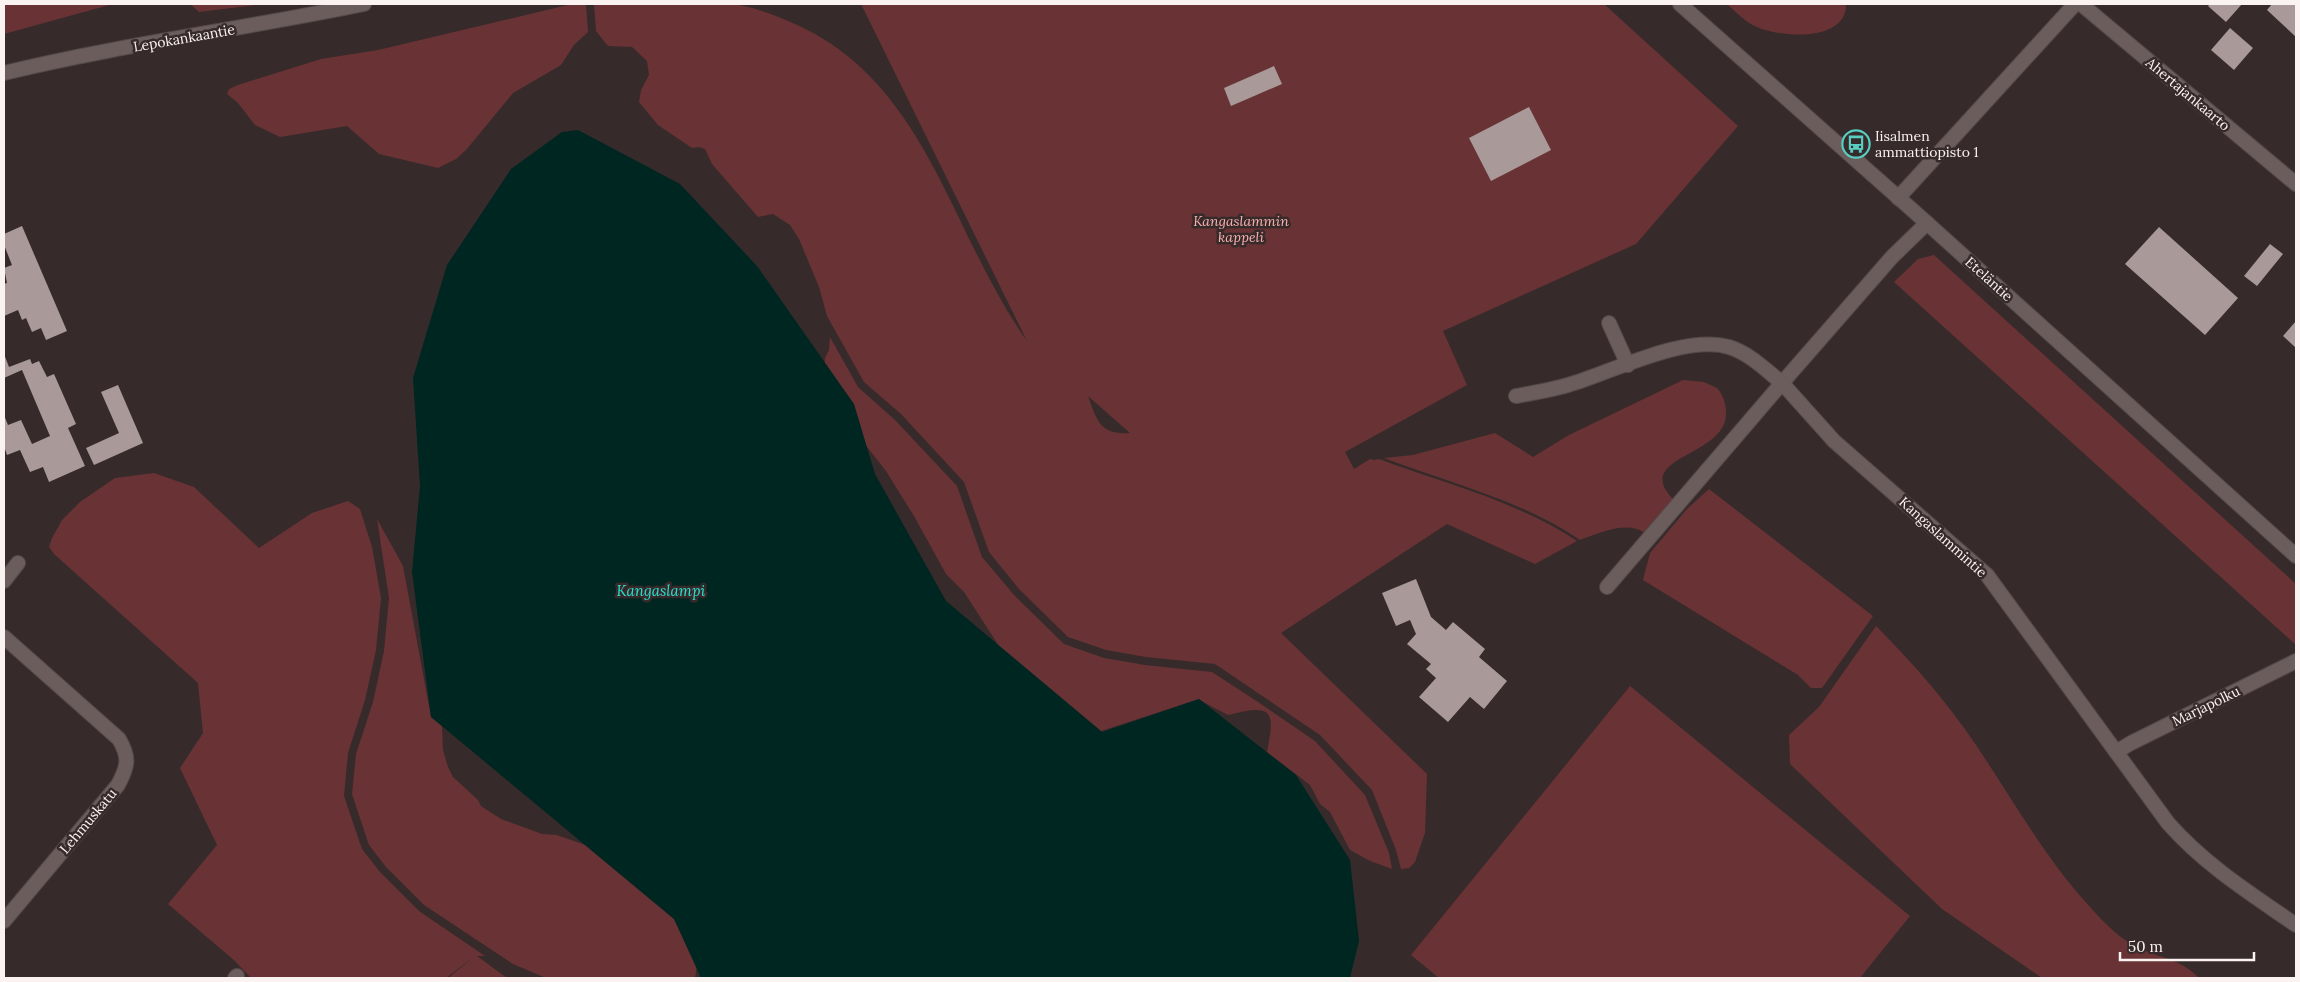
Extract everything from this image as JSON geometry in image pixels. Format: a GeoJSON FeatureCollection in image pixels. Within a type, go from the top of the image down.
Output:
{"type":"FeatureCollection","features":[{"type":"Feature","properties":{"kind":"street","name":"Lepokankaantie"},"geometry":{"type":"LineString","coordinates":[[4,73],[98,53],[280,21],[364,4]]}},
{"type":"Feature","properties":{"kind":"street","name":"Eteläntie"},"geometry":{"type":"LineString","coordinates":[[1680,4],[1927,223],[2296,556]]}},
{"type":"Feature","properties":{"kind":"street"},"geometry":{"type":"LineString","coordinates":[[1898,198],[2075,4]]}},
{"type":"Feature","properties":{"kind":"street","name":"Ahertajankaarto"},"geometry":{"type":"LineString","coordinates":[[2081,4],[2296,184]]}},
{"type":"Feature","properties":{"kind":"street"},"geometry":{"type":"LineString","coordinates":[[1606,587],[1892,257],[1927,223]]}},
{"type":"Feature","properties":{"kind":"street"},"geometry":{"type":"LineString","coordinates":[[1609,323],[1628,364]]}},
{"type":"Feature","properties":{"kind":"street","name":"Kangaslammintie"},"geometry":{"type":"LineString","coordinates":[[1516,396],[1567,386],[1672,349],[1714,345],[1730,348],[1751,358],[1782,384],[1834,441],[1987,575],[2168,823],[2189,847],[2218,871],[2296,925]]}},
{"type":"Feature","properties":{"kind":"street"},"geometry":{"type":"LineString","coordinates":[[4,581],[18,563]]}},
{"type":"Feature","properties":{"kind":"street","name":"Lehmuskatu"},"geometry":{"type":"LineString","coordinates":[[4,637],[119,739],[125,749],[128,762],[118,785],[4,921]]}},
{"type":"Feature","properties":{"kind":"street","name":"Marjapolku"},"geometry":{"type":"LineString","coordinates":[[2116,752],[2296,661]]}},
{"type":"Feature","properties":{"kind":"green space","name":"Kangaslammin kappeli"},"geometry":{"type":"Polygon","coordinates":[[[728,3],[741,5],[782,18],[835,47],[873,79],[904,118],[930,161],[1000,298],[1027,341],[861,4],[1604,4],[1738,126],[1636,244],[1443,331],[1467,385],[1345,452],[1354,469],[1370,459],[1379,459],[1506,504],[1555,527],[1577,541],[1535,564],[1447,524],[1281,633],[1427,774],[1425,833],[1415,862],[1409,868],[1401,869],[1396,850],[1372,790],[1320,735],[1215,664],[1146,657],[1106,650],[1068,637],[1019,589],[989,552],[964,482],[901,414],[864,382],[827,316],[819,287],[799,239],[790,225],[773,214],[758,217],[712,164],[705,149],[699,147],[692,148],[658,125],[639,102],[641,90],[649,75],[647,61],[632,47],[608,46],[596,31],[594,4],[728,3]],[[1088,396],[1101,425],[1112,432],[1130,433],[1088,396]]]}},
{"type":"Feature","properties":{"kind":"green space"},"geometry":{"type":"Polygon","coordinates":[[[4,4],[113,4],[4,34],[4,4]]]}},
{"type":"Feature","properties":{"kind":"green space"},"geometry":{"type":"Polygon","coordinates":[[[190,4],[263,4],[199,12],[190,4]]]}},
{"type":"Feature","properties":{"kind":"green space"},"geometry":{"type":"Polygon","coordinates":[[[572,4],[586,4],[588,32],[574,45],[561,65],[513,93],[466,150],[456,159],[438,168],[379,154],[347,126],[280,137],[255,125],[238,103],[227,94],[229,89],[238,85],[321,59],[378,50],[572,4]]]}},
{"type":"Feature","properties":{"kind":"green space"},"geometry":{"type":"Polygon","coordinates":[[[1727,4],[1846,4],[1843,17],[1835,26],[1822,32],[1791,34],[1762,29],[1751,24],[1727,4]]]}},
{"type":"Feature","properties":{"kind":"green space"},"geometry":{"type":"Polygon","coordinates":[[[1934,255],[2296,584],[2296,645],[1894,282],[1918,259],[1934,255]]]}},
{"type":"Feature","properties":{"kind":"green space"},"geometry":{"type":"Polygon","coordinates":[[[830,337],[858,387],[895,420],[957,486],[982,557],[1014,595],[1064,644],[1104,658],[1145,665],[1212,672],[1315,741],[1365,795],[1389,853],[1392,869],[1370,861],[1350,850],[1330,812],[1320,804],[1310,785],[1267,752],[1271,727],[1268,714],[1263,711],[1243,711],[1228,715],[1199,699],[1101,731],[999,646],[964,592],[946,574],[914,516],[886,471],[822,390],[825,358],[829,350],[830,337]]]}},
{"type":"Feature","properties":{"kind":"green space"},"geometry":{"type":"Polygon","coordinates":[[[1683,380],[1704,382],[1717,388],[1724,399],[1726,413],[1722,428],[1712,439],[1671,465],[1664,474],[1664,485],[1674,500],[1645,533],[1638,529],[1622,528],[1604,531],[1580,540],[1534,514],[1509,503],[1384,458],[1413,455],[1495,433],[1533,457],[1569,435],[1683,380]]]}},
{"type":"Feature","properties":{"kind":"green space"},"geometry":{"type":"Polygon","coordinates":[[[154,473],[194,487],[259,548],[312,513],[348,501],[360,509],[372,547],[381,598],[376,650],[365,700],[348,753],[344,796],[362,849],[380,872],[419,911],[485,956],[477,956],[507,978],[448,978],[474,957],[446,978],[251,978],[235,961],[168,904],[217,845],[180,768],[203,733],[198,683],[54,554],[49,547],[62,520],[80,502],[115,478],[154,473]]]}},
{"type":"Feature","properties":{"kind":"green space"},"geometry":{"type":"Polygon","coordinates":[[[1709,489],[1873,616],[1822,688],[1811,688],[1798,675],[1643,580],[1650,553],[1687,509],[1709,489]]]}},
{"type":"Feature","properties":{"kind":"green space"},"geometry":{"type":"Polygon","coordinates":[[[377,519],[403,566],[431,717],[442,726],[443,750],[453,777],[478,800],[481,806],[501,819],[542,834],[557,835],[585,845],[674,919],[697,966],[695,978],[546,978],[513,964],[424,905],[386,867],[369,845],[352,794],[356,754],[373,702],[384,651],[389,598],[377,519]]]}},
{"type":"Feature","properties":{"kind":"green space"},"geometry":{"type":"Polygon","coordinates":[[[1876,626],[1903,654],[1953,713],[2058,869],[2095,913],[2128,942],[2186,967],[2199,978],[2042,978],[1942,909],[1790,764],[1789,735],[1819,707],[1876,626]]]}},
{"type":"Feature","properties":{"kind":"green space"},"geometry":{"type":"Polygon","coordinates":[[[1630,686],[1910,916],[1860,978],[1439,978],[1411,955],[1630,686]]]}},
{"type":"Feature","properties":{"kind":"water","name":"Kangaslampi"},"geometry":{"type":"Polygon","coordinates":[[[578,130],[680,184],[757,266],[854,404],[875,474],[946,601],[1102,732],[1199,699],[1296,775],[1350,860],[1359,941],[1350,978],[701,978],[674,919],[431,717],[412,572],[420,486],[413,378],[447,265],[511,169],[562,132],[578,130]]]}},
{"type":"Feature","properties":{"kind":"building"},"geometry":{"type":"Polygon","coordinates":[[[2210,4],[2242,4],[2226,22],[2208,6],[2210,4]]]}},
{"type":"Feature","properties":{"kind":"building"},"geometry":{"type":"Polygon","coordinates":[[[2272,4],[2296,4],[2296,37],[2267,10],[2272,4]]]}},
{"type":"Feature","properties":{"kind":"building"},"geometry":{"type":"Polygon","coordinates":[[[2230,28],[2253,48],[2234,70],[2211,50],[2230,28]]]}},
{"type":"Feature","properties":{"kind":"building"},"geometry":{"type":"Polygon","coordinates":[[[1274,66],[1282,84],[1231,106],[1224,88],[1274,66]]]}},
{"type":"Feature","properties":{"kind":"building"},"geometry":{"type":"Polygon","coordinates":[[[1529,107],[1551,150],[1491,181],[1469,138],[1529,107]]]}},
{"type":"Feature","properties":{"kind":"building"},"geometry":{"type":"Polygon","coordinates":[[[22,226],[67,331],[46,340],[41,328],[32,332],[26,318],[22,320],[18,310],[4,316],[4,284],[7,283],[4,268],[12,265],[4,245],[4,234],[22,226]]]}},
{"type":"Feature","properties":{"kind":"building"},"geometry":{"type":"Polygon","coordinates":[[[2159,227],[2238,298],[2205,335],[2125,264],[2159,227]]]}},
{"type":"Feature","properties":{"kind":"building"},"geometry":{"type":"Polygon","coordinates":[[[2270,244],[2283,254],[2257,286],[2244,276],[2270,244]]]}},
{"type":"Feature","properties":{"kind":"building"},"geometry":{"type":"Polygon","coordinates":[[[2296,321],[2296,348],[2283,336],[2296,321]]]}},
{"type":"Feature","properties":{"kind":"building"},"geometry":{"type":"Polygon","coordinates":[[[4,354],[9,367],[30,359],[32,364],[39,361],[47,377],[54,374],[76,424],[68,428],[85,466],[49,482],[43,467],[30,472],[20,450],[7,455],[4,446],[4,415],[8,425],[21,420],[32,444],[50,436],[22,370],[4,378],[4,354]]]}},
{"type":"Feature","properties":{"kind":"building"},"geometry":{"type":"Polygon","coordinates":[[[118,385],[143,443],[94,465],[86,448],[119,433],[101,392],[118,385]]]}},
{"type":"Feature","properties":{"kind":"building"},"geometry":{"type":"Polygon","coordinates":[[[1416,579],[1431,617],[1446,630],[1453,622],[1485,649],[1479,657],[1507,681],[1484,709],[1470,697],[1448,722],[1419,697],[1436,678],[1426,669],[1431,664],[1407,644],[1416,634],[1410,620],[1396,626],[1382,593],[1416,579]]]}},
{"type":"Feature","properties":{"kind":"place","name":"Iisalmen ammattiopisto 1"},"geometry":{"type":"Point","coordinates":[1856,144]}}]}
